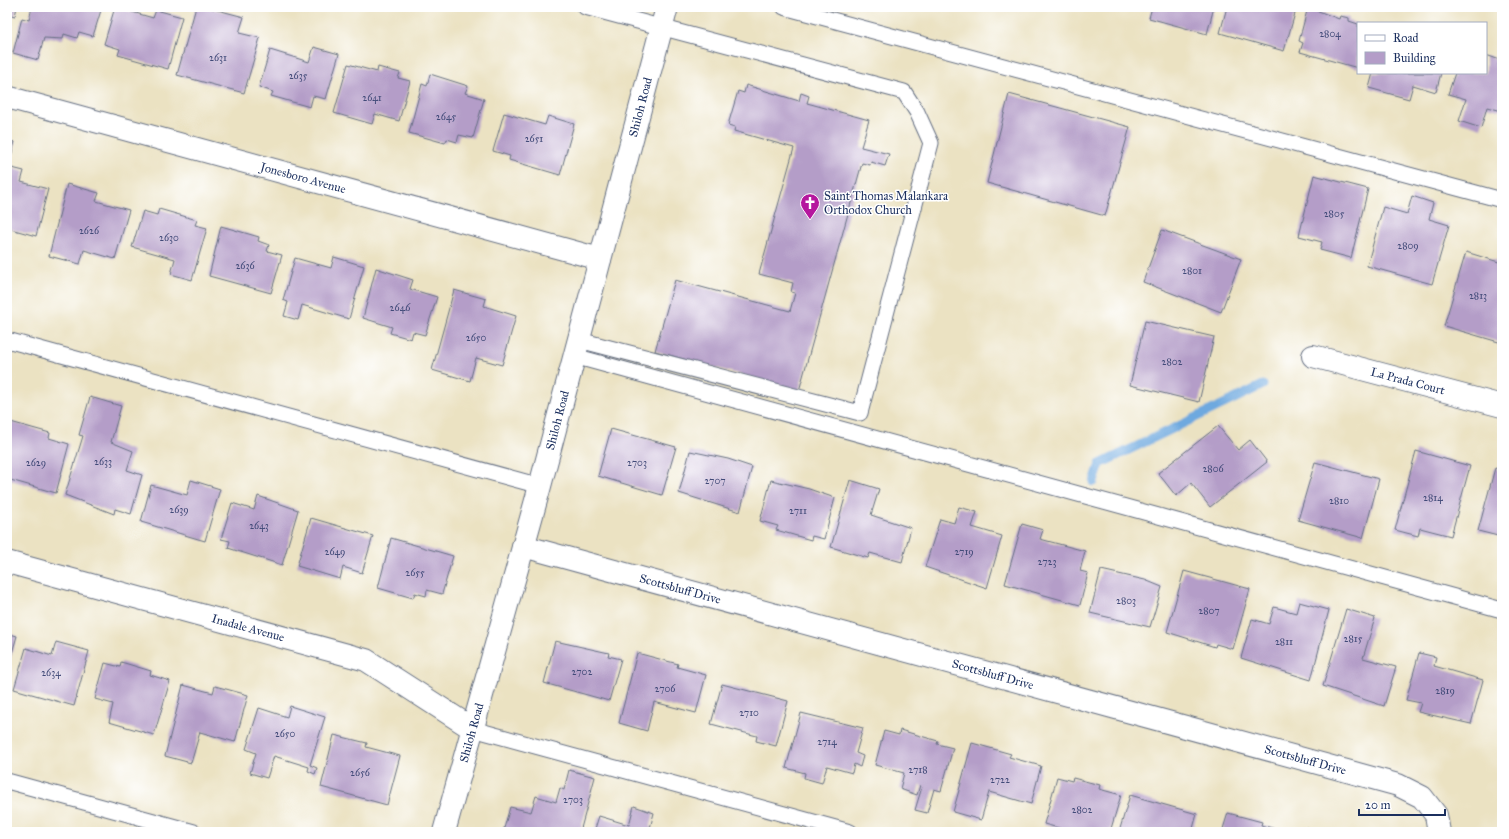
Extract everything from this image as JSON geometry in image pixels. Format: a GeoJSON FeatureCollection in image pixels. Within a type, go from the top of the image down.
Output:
{"type":"FeatureCollection","features":[{"type":"Feature","properties":{"kind":"street","name":"Shiloh Road"},"geometry":{"type":"LineString","coordinates":[[444,832],[524,546],[667,7]]}},
{"type":"Feature","properties":{"kind":"street","name":"Jonesboro Avenue"},"geometry":{"type":"LineString","coordinates":[[7,97],[600,259]]}},
{"type":"Feature","properties":{"kind":"street","name":"La Prada Court"},"geometry":{"type":"LineString","coordinates":[[1313,356],[1502,406]]}},
{"type":"Feature","properties":{"kind":"street","name":"Scottsbluff Drive"},"geometry":{"type":"LineString","coordinates":[[524,546],[1398,784],[1422,797],[1436,815],[1439,832]]}},
{"type":"Feature","properties":{"kind":"street","name":"Inadale Avenue"},"geometry":{"type":"LineString","coordinates":[[7,562],[366,660],[473,729]]}},
{"type":"Feature","properties":{"kind":"lane"},"geometry":{"type":"LineString","coordinates":[[576,348],[860,413],[931,143],[917,112],[904,92],[585,7]]}},
{"type":"Feature","properties":{"kind":"lane"},"geometry":{"type":"LineString","coordinates":[[784,7],[1502,200]]}},
{"type":"Feature","properties":{"kind":"lane"},"geometry":{"type":"LineString","coordinates":[[7,340],[540,486]]}},
{"type":"Feature","properties":{"kind":"lane"},"geometry":{"type":"LineString","coordinates":[[576,348],[1502,610]]}},
{"type":"Feature","properties":{"kind":"lane"},"geometry":{"type":"LineString","coordinates":[[473,729],[850,832]]}},
{"type":"Feature","properties":{"kind":"lane"},"geometry":{"type":"LineString","coordinates":[[7,781],[194,832]]}},
{"type":"Feature","properties":{"kind":"building"},"geometry":{"type":"Polygon","coordinates":[[[7,7],[17,7],[15,16],[7,14],[7,7]]]}},
{"type":"Feature","properties":{"kind":"building"},"geometry":{"type":"Polygon","coordinates":[[[32,7],[102,7],[93,36],[79,32],[77,38],[64,34],[63,39],[44,38],[38,60],[13,53],[22,18],[29,20],[32,7]]]}},
{"type":"Feature","properties":{"kind":"building"},"geometry":{"type":"Polygon","coordinates":[[[115,7],[153,18],[156,10],[182,17],[168,69],[118,55],[120,49],[104,44],[115,7]]]}},
{"type":"Feature","properties":{"kind":"building"},"geometry":{"type":"Polygon","coordinates":[[[196,7],[206,7],[244,17],[239,33],[260,38],[244,93],[177,75],[196,7]]]}},
{"type":"Feature","properties":{"kind":"building"},"geometry":{"type":"Polygon","coordinates":[[[1121,7],[1133,7],[1132,11],[1121,7]]]}},
{"type":"Feature","properties":{"kind":"building"},"geometry":{"type":"Polygon","coordinates":[[[1152,7],[1214,7],[1207,34],[1149,18],[1152,7]]]}},
{"type":"Feature","properties":{"kind":"building"},"geometry":{"type":"Polygon","coordinates":[[[1227,7],[1287,7],[1296,10],[1284,51],[1220,33],[1227,7]]]}},
{"type":"Feature","properties":{"kind":"building"},"geometry":{"type":"Polygon","coordinates":[[[1308,7],[1339,19],[1340,16],[1349,18],[1349,21],[1357,24],[1357,68],[1300,52],[1303,43],[1299,41],[1308,7]]]}},
{"type":"Feature","properties":{"kind":"building"},"geometry":{"type":"Polygon","coordinates":[[[314,47],[339,54],[326,99],[313,96],[310,107],[271,96],[273,92],[259,87],[270,50],[309,62],[314,47]]]}},
{"type":"Feature","properties":{"kind":"building"},"geometry":{"type":"Polygon","coordinates":[[[1487,55],[1500,60],[1498,65],[1502,66],[1502,111],[1487,107],[1481,128],[1459,121],[1466,99],[1448,94],[1455,74],[1487,74],[1487,55]]]}},
{"type":"Feature","properties":{"kind":"building"},"geometry":{"type":"Polygon","coordinates":[[[348,64],[377,72],[378,67],[400,73],[398,78],[410,81],[399,121],[375,114],[372,124],[334,113],[348,64]]]}},
{"type":"Feature","properties":{"kind":"building"},"geometry":{"type":"Polygon","coordinates":[[[430,74],[468,86],[465,93],[484,99],[473,138],[459,135],[457,142],[447,139],[445,143],[409,133],[422,84],[427,86],[430,74]]]}},
{"type":"Feature","properties":{"kind":"building"},"geometry":{"type":"Polygon","coordinates":[[[1373,74],[1441,74],[1436,92],[1413,85],[1409,99],[1369,88],[1373,74]]]}},
{"type":"Feature","properties":{"kind":"building","name":"Saint Thomas Malankara Orthodox Church"},"geometry":{"type":"Polygon","coordinates":[[[746,85],[799,101],[801,93],[809,96],[807,103],[869,120],[861,147],[889,154],[885,166],[871,162],[870,165],[862,163],[799,391],[655,351],[675,280],[790,311],[795,293],[791,292],[793,283],[759,274],[794,148],[734,131],[735,127],[728,125],[738,91],[744,93],[746,85]]]}},
{"type":"Feature","properties":{"kind":"building"},"geometry":{"type":"Polygon","coordinates":[[[1009,94],[1130,127],[1105,216],[987,183],[1009,94]]]}},
{"type":"Feature","properties":{"kind":"building"},"geometry":{"type":"Polygon","coordinates":[[[504,113],[545,125],[548,116],[574,124],[560,175],[509,160],[510,156],[493,151],[504,113]]]}},
{"type":"Feature","properties":{"kind":"building"},"geometry":{"type":"Polygon","coordinates":[[[7,140],[15,142],[8,167],[24,171],[21,182],[48,189],[36,236],[7,228],[7,140]]]}},
{"type":"Feature","properties":{"kind":"building"},"geometry":{"type":"Polygon","coordinates":[[[1314,175],[1368,189],[1351,258],[1320,250],[1322,242],[1299,236],[1314,175]]]}},
{"type":"Feature","properties":{"kind":"building"},"geometry":{"type":"Polygon","coordinates":[[[67,184],[99,193],[96,201],[129,210],[115,259],[84,250],[80,264],[49,256],[67,184]]]}},
{"type":"Feature","properties":{"kind":"building"},"geometry":{"type":"Polygon","coordinates":[[[1412,196],[1433,203],[1429,219],[1449,225],[1432,284],[1367,266],[1383,207],[1407,214],[1412,196]]]}},
{"type":"Feature","properties":{"kind":"building"},"geometry":{"type":"Polygon","coordinates":[[[159,209],[197,220],[195,225],[207,228],[192,280],[171,274],[175,259],[132,247],[143,211],[157,215],[159,209]]]}},
{"type":"Feature","properties":{"kind":"building"},"geometry":{"type":"Polygon","coordinates":[[[221,226],[259,237],[258,241],[269,245],[267,251],[282,255],[271,293],[209,276],[221,226]]]}},
{"type":"Feature","properties":{"kind":"building"},"geometry":{"type":"Polygon","coordinates":[[[1162,230],[1241,259],[1221,312],[1143,282],[1162,230]]]}},
{"type":"Feature","properties":{"kind":"building"},"geometry":{"type":"Polygon","coordinates":[[[1466,252],[1502,263],[1502,343],[1444,326],[1466,252]]]}},
{"type":"Feature","properties":{"kind":"building"},"geometry":{"type":"Polygon","coordinates":[[[334,257],[364,266],[349,319],[302,305],[298,320],[284,316],[288,302],[283,300],[295,258],[331,268],[334,257]]]}},
{"type":"Feature","properties":{"kind":"building"},"geometry":{"type":"Polygon","coordinates":[[[376,268],[413,280],[410,289],[437,297],[425,335],[413,332],[411,339],[390,333],[392,327],[363,318],[376,268]]]}},
{"type":"Feature","properties":{"kind":"building"},"geometry":{"type":"Polygon","coordinates":[[[454,290],[486,299],[484,306],[516,316],[502,365],[476,358],[470,381],[432,370],[454,290]]]}},
{"type":"Feature","properties":{"kind":"building"},"geometry":{"type":"Polygon","coordinates":[[[1145,321],[1214,337],[1199,402],[1130,385],[1145,321]]]}},
{"type":"Feature","properties":{"kind":"building"},"geometry":{"type":"Polygon","coordinates":[[[90,397],[121,406],[111,442],[133,451],[127,470],[142,475],[131,514],[115,509],[114,514],[65,495],[83,436],[79,435],[90,397]]]}},
{"type":"Feature","properties":{"kind":"building"},"geometry":{"type":"Polygon","coordinates":[[[7,421],[50,433],[49,438],[69,444],[56,493],[7,479],[7,421]]]}},
{"type":"Feature","properties":{"kind":"building"},"geometry":{"type":"Polygon","coordinates":[[[1218,426],[1238,450],[1250,440],[1267,462],[1210,507],[1191,483],[1176,496],[1158,473],[1218,426]]]}},
{"type":"Feature","properties":{"kind":"building"},"geometry":{"type":"Polygon","coordinates":[[[611,429],[676,447],[662,495],[598,476],[611,429]]]}},
{"type":"Feature","properties":{"kind":"building"},"geometry":{"type":"Polygon","coordinates":[[[690,451],[728,459],[752,467],[740,512],[679,493],[690,451]]]}},
{"type":"Feature","properties":{"kind":"building"},"geometry":{"type":"Polygon","coordinates":[[[1416,451],[1470,466],[1451,536],[1420,528],[1418,536],[1395,530],[1416,451]]]}},
{"type":"Feature","properties":{"kind":"building"},"geometry":{"type":"Polygon","coordinates":[[[1315,462],[1379,479],[1363,538],[1298,520],[1315,462]]]}},
{"type":"Feature","properties":{"kind":"building"},"geometry":{"type":"Polygon","coordinates":[[[1495,468],[1502,470],[1502,537],[1478,531],[1495,468]]]}},
{"type":"Feature","properties":{"kind":"building"},"geometry":{"type":"Polygon","coordinates":[[[191,480],[220,489],[205,541],[141,522],[151,485],[187,495],[191,480]]]}},
{"type":"Feature","properties":{"kind":"building"},"geometry":{"type":"Polygon","coordinates":[[[771,480],[809,489],[835,498],[824,539],[812,536],[811,540],[776,530],[778,526],[760,521],[771,480]]]}},
{"type":"Feature","properties":{"kind":"building"},"geometry":{"type":"Polygon","coordinates":[[[850,480],[879,489],[871,515],[911,528],[902,562],[870,553],[868,558],[831,547],[850,480]]]}},
{"type":"Feature","properties":{"kind":"building"},"geometry":{"type":"Polygon","coordinates":[[[258,496],[298,510],[282,565],[228,548],[230,541],[221,539],[232,503],[254,510],[258,496]]]}},
{"type":"Feature","properties":{"kind":"building"},"geometry":{"type":"Polygon","coordinates":[[[959,507],[977,512],[972,527],[1002,536],[987,588],[925,567],[940,519],[954,523],[959,507]]]}},
{"type":"Feature","properties":{"kind":"building"},"geometry":{"type":"Polygon","coordinates":[[[311,518],[373,536],[362,573],[343,567],[340,579],[297,566],[311,518]]]}},
{"type":"Feature","properties":{"kind":"building"},"geometry":{"type":"Polygon","coordinates":[[[1022,524],[1043,530],[1040,539],[1085,551],[1080,571],[1088,573],[1080,605],[1005,584],[1022,524]]]}},
{"type":"Feature","properties":{"kind":"building"},"geometry":{"type":"Polygon","coordinates":[[[391,538],[453,556],[442,594],[427,590],[426,596],[415,593],[413,598],[378,588],[391,538]]]}},
{"type":"Feature","properties":{"kind":"building"},"geometry":{"type":"Polygon","coordinates":[[[1101,570],[1145,580],[1162,587],[1150,627],[1090,613],[1101,570]]]}},
{"type":"Feature","properties":{"kind":"building"},"geometry":{"type":"Polygon","coordinates":[[[1184,571],[1250,589],[1233,649],[1216,644],[1215,647],[1167,632],[1184,571]]]}},
{"type":"Feature","properties":{"kind":"building"},"geometry":{"type":"Polygon","coordinates":[[[1299,602],[1329,610],[1311,680],[1241,658],[1252,619],[1269,624],[1274,607],[1296,613],[1299,602]]]}},
{"type":"Feature","properties":{"kind":"building"},"geometry":{"type":"Polygon","coordinates":[[[1346,609],[1375,618],[1363,658],[1396,667],[1384,706],[1323,686],[1346,609]]]}},
{"type":"Feature","properties":{"kind":"building"},"geometry":{"type":"Polygon","coordinates":[[[7,633],[17,636],[7,670],[7,633]]]}},
{"type":"Feature","properties":{"kind":"building"},"geometry":{"type":"Polygon","coordinates":[[[555,641],[609,653],[608,656],[621,659],[609,701],[544,683],[555,641]]]}},
{"type":"Feature","properties":{"kind":"building"},"geometry":{"type":"Polygon","coordinates":[[[56,642],[89,651],[74,706],[14,689],[26,648],[52,656],[56,642]]]}},
{"type":"Feature","properties":{"kind":"building"},"geometry":{"type":"Polygon","coordinates":[[[637,653],[678,664],[677,667],[706,675],[696,713],[654,702],[647,731],[619,723],[637,653]]]}},
{"type":"Feature","properties":{"kind":"building"},"geometry":{"type":"Polygon","coordinates":[[[1419,653],[1436,657],[1434,666],[1483,680],[1471,724],[1418,712],[1421,703],[1406,700],[1419,653]]]}},
{"type":"Feature","properties":{"kind":"building"},"geometry":{"type":"Polygon","coordinates":[[[121,662],[151,671],[150,675],[170,681],[154,735],[109,722],[113,704],[95,699],[105,663],[120,667],[121,662]]]}},
{"type":"Feature","properties":{"kind":"building"},"geometry":{"type":"Polygon","coordinates":[[[722,684],[788,701],[776,746],[756,741],[757,736],[711,724],[722,684]]]}},
{"type":"Feature","properties":{"kind":"building"},"geometry":{"type":"Polygon","coordinates":[[[183,685],[213,693],[215,686],[248,695],[235,742],[200,732],[191,763],[165,756],[183,685]]]}},
{"type":"Feature","properties":{"kind":"building"},"geometry":{"type":"Polygon","coordinates":[[[290,706],[325,717],[310,765],[317,768],[315,774],[308,771],[309,767],[274,756],[267,778],[250,773],[256,753],[246,749],[259,708],[287,717],[290,706]]]}},
{"type":"Feature","properties":{"kind":"building"},"geometry":{"type":"Polygon","coordinates":[[[801,713],[863,728],[856,753],[863,756],[860,767],[854,764],[852,773],[827,766],[822,783],[804,778],[805,773],[786,768],[801,713]]]}},
{"type":"Feature","properties":{"kind":"building"},"geometry":{"type":"Polygon","coordinates":[[[900,730],[938,741],[937,744],[953,748],[941,791],[934,789],[927,813],[915,810],[922,787],[920,785],[917,795],[900,789],[904,773],[875,765],[884,731],[899,735],[900,730]]]}},
{"type":"Feature","properties":{"kind":"building"},"geometry":{"type":"Polygon","coordinates":[[[334,735],[367,743],[366,747],[400,756],[387,805],[321,787],[334,735]]]}},
{"type":"Feature","properties":{"kind":"building"},"geometry":{"type":"Polygon","coordinates":[[[972,743],[1011,754],[1009,757],[1041,766],[1031,804],[989,792],[981,820],[953,812],[972,743]]]}},
{"type":"Feature","properties":{"kind":"building"},"geometry":{"type":"Polygon","coordinates":[[[569,770],[595,777],[580,832],[503,832],[510,807],[531,812],[536,796],[556,802],[560,788],[564,790],[569,770]]]}},
{"type":"Feature","properties":{"kind":"building"},"geometry":{"type":"Polygon","coordinates":[[[1057,777],[1072,781],[1073,778],[1100,785],[1099,789],[1121,795],[1110,832],[1073,832],[1044,824],[1057,777]]]}},
{"type":"Feature","properties":{"kind":"building"},"geometry":{"type":"Polygon","coordinates":[[[1130,795],[1197,814],[1192,832],[1119,832],[1130,795]]]}},
{"type":"Feature","properties":{"kind":"building"},"geometry":{"type":"Polygon","coordinates":[[[634,806],[654,813],[650,828],[660,832],[594,832],[599,816],[629,825],[634,806]]]}},
{"type":"Feature","properties":{"kind":"building"},"geometry":{"type":"Polygon","coordinates":[[[1228,813],[1262,822],[1261,825],[1287,832],[1222,832],[1228,813]]]}},
{"type":"Feature","properties":{"kind":"building"},"geometry":{"type":"Polygon","coordinates":[[[136,827],[159,831],[159,832],[135,832],[136,827]]]}},
{"type":"Feature","properties":{"kind":"building"},"geometry":{"type":"Polygon","coordinates":[[[1307,827],[1322,832],[1306,832],[1307,827]]]}},
{"type":"Feature","properties":{"kind":"waterway"},"geometry":{"type":"LineString","coordinates":[[1094,482],[1100,464],[1263,385]]}},
{"type":"Feature","properties":{"kind":"place","name":"Saint Thomas Malankara Orthodox Church"},"geometry":{"type":"Point","coordinates":[810,220]}}]}
